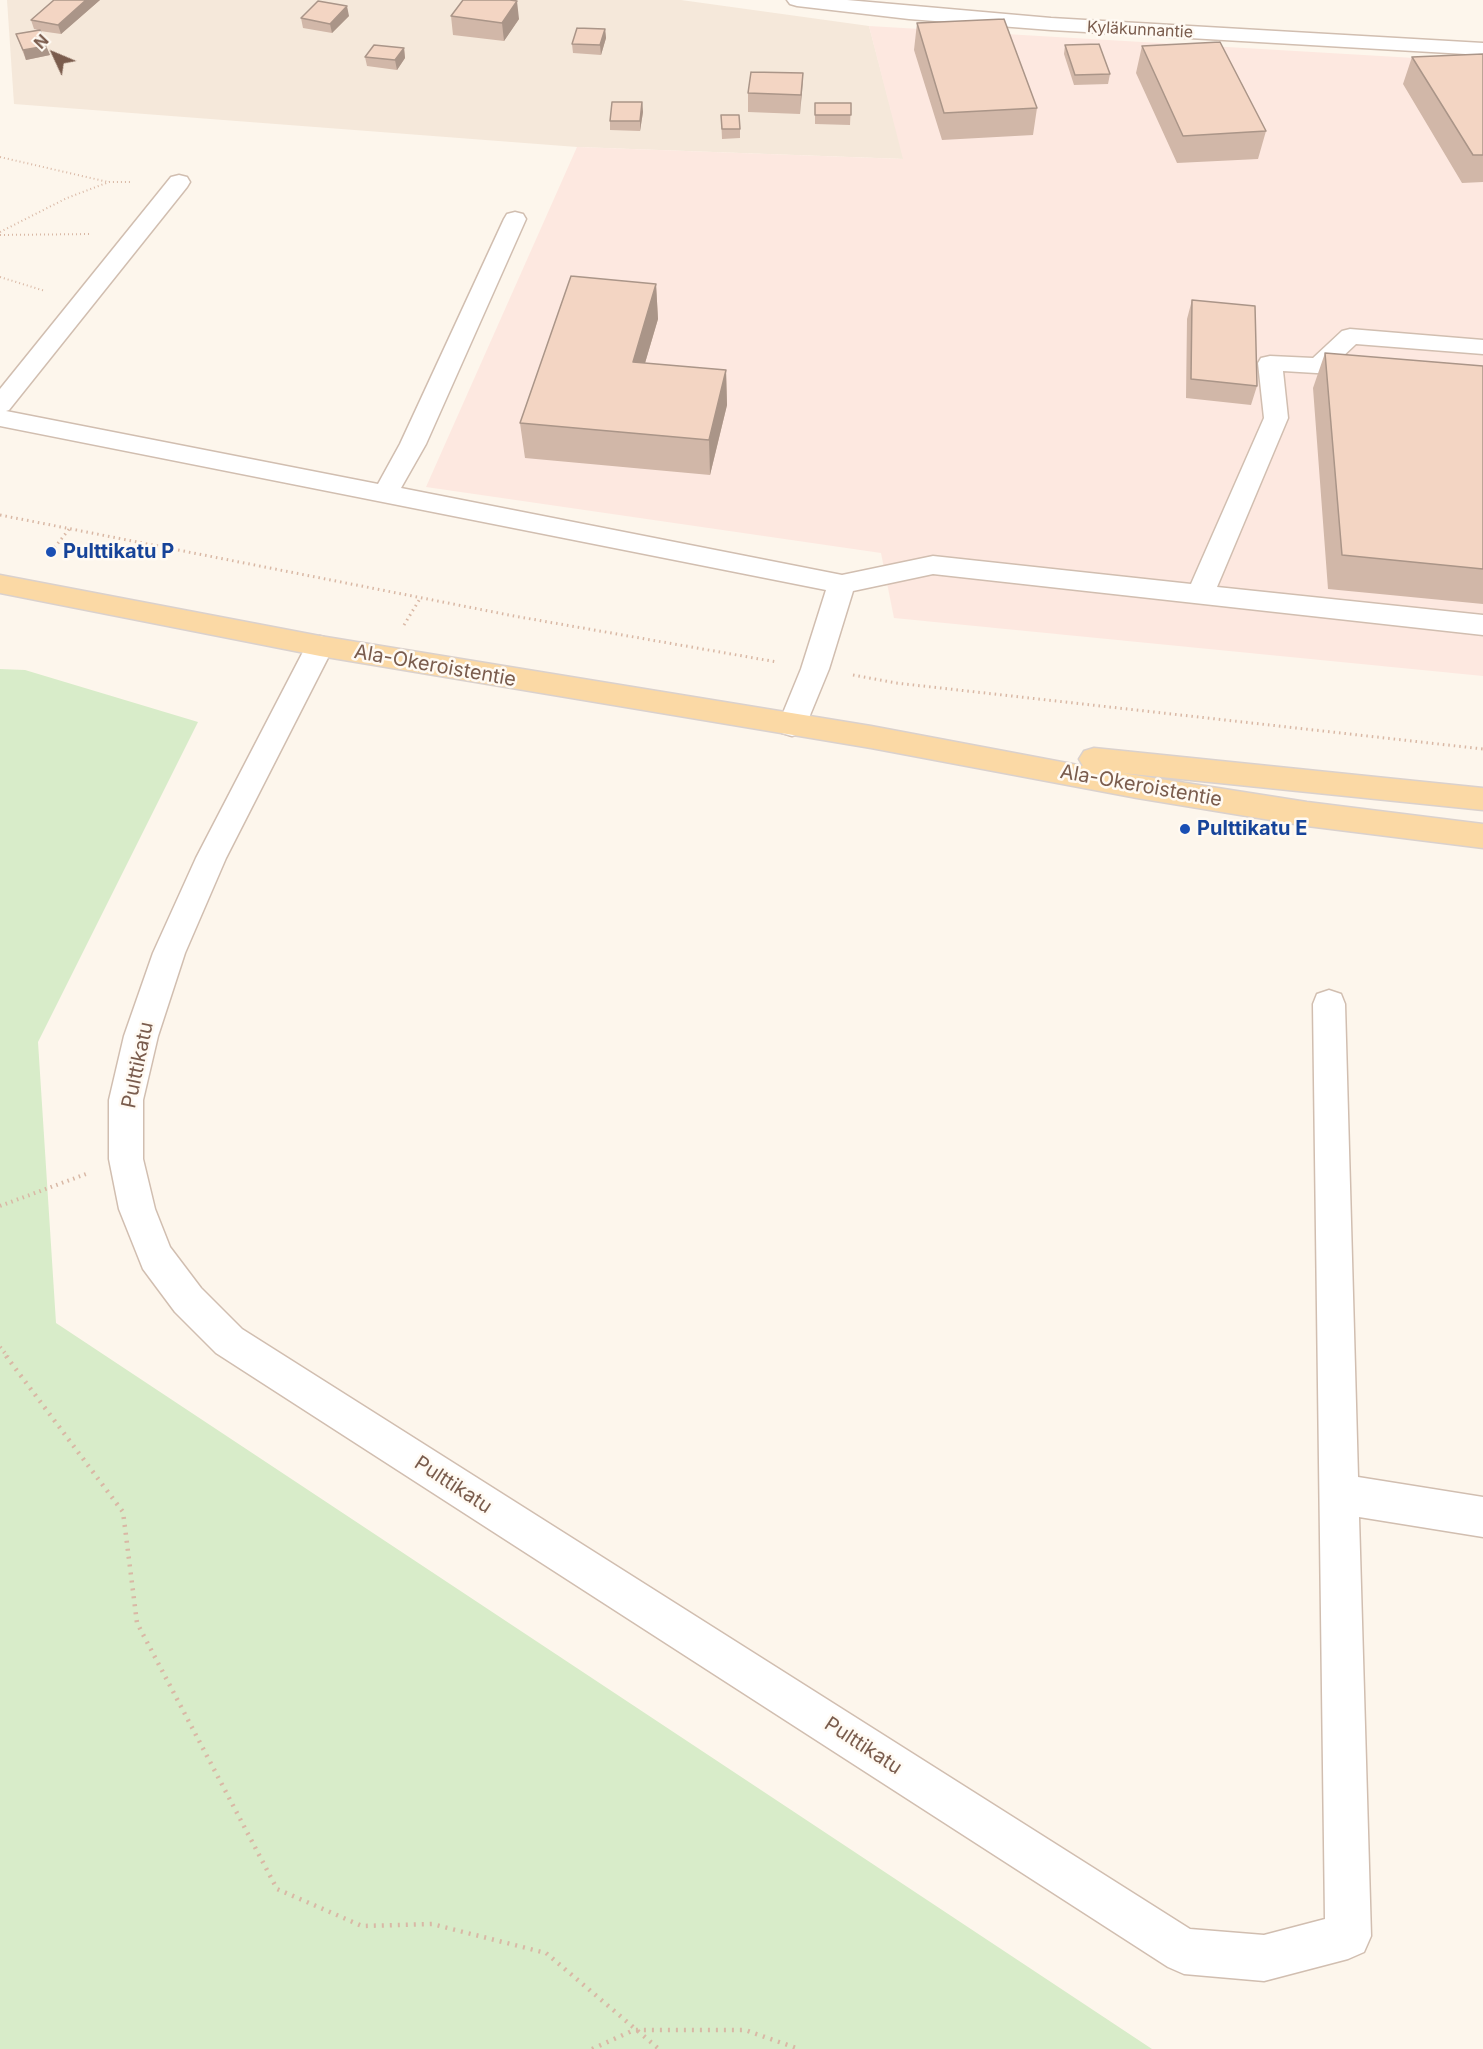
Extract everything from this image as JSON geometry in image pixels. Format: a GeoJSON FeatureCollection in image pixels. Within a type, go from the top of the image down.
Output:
{"type":"FeatureCollection","features":[{"type":"Feature","properties":{"kind":"main road","name":"Ala-Okeroistentie"},"geometry":{"type":"LineString","coordinates":[[0,584],[320,646],[872,737],[1137,787],[1307,814],[1483,836]]}},
{"type":"Feature","properties":{"kind":"main road","name":"Ala-Okeroistentie"},"geometry":{"type":"LineString","coordinates":[[872,737],[1483,799]]}},
{"type":"Feature","properties":{"kind":"street","name":"Kyläkunnantie"},"geometry":{"type":"LineString","coordinates":[[797,0],[911,6],[1051,24],[1483,49]]}},
{"type":"Feature","properties":{"kind":"street"},"geometry":{"type":"LineString","coordinates":[[0,405],[179,182]]}},
{"type":"Feature","properties":{"kind":"street"},"geometry":{"type":"LineString","coordinates":[[385,494],[413,444],[515,219]]}},
{"type":"Feature","properties":{"kind":"street"},"geometry":{"type":"LineString","coordinates":[[1319,366],[1350,336],[1483,347]]}},
{"type":"Feature","properties":{"kind":"street"},"geometry":{"type":"LineString","coordinates":[[1200,594],[1276,418],[1270,363],[1390,371]]}},
{"type":"Feature","properties":{"kind":"street"},"geometry":{"type":"LineString","coordinates":[[0,418],[842,584],[933,565],[1483,625]]}},
{"type":"Feature","properties":{"kind":"street"},"geometry":{"type":"LineString","coordinates":[[792,725],[815,669],[842,584]]}},
{"type":"Feature","properties":{"kind":"street","name":"Pulttikatu"},"geometry":{"type":"LineString","coordinates":[[320,646],[211,858],[170,953],[141,1036],[126,1100],[126,1159],[137,1209],[156,1257],[188,1300],[229,1341],[1184,1951],[1264,1958],[1348,1936],[1339,1494]]}},
{"type":"Feature","properties":{"kind":"street"},"geometry":{"type":"LineString","coordinates":[[1329,1004],[1339,1494],[1483,1517]]}},
{"type":"Feature","properties":{"kind":"path"},"geometry":{"type":"LineString","coordinates":[[0,158],[109,182],[179,182]]}},
{"type":"Feature","properties":{"kind":"path"},"geometry":{"type":"LineString","coordinates":[[0,234],[67,198],[109,182]]}},
{"type":"Feature","properties":{"kind":"path"},"geometry":{"type":"LineString","coordinates":[[0,234],[135,236]]}},
{"type":"Feature","properties":{"kind":"path"},"geometry":{"type":"LineString","coordinates":[[0,277],[45,291],[86,297]]}},
{"type":"Feature","properties":{"kind":"path"},"geometry":{"type":"LineString","coordinates":[[0,515],[514,616],[896,683],[1483,749]]}},
{"type":"Feature","properties":{"kind":"path"},"geometry":{"type":"LineString","coordinates":[[51,552],[70,528]]}},
{"type":"Feature","properties":{"kind":"path"},"geometry":{"type":"LineString","coordinates":[[0,1206],[126,1159]]}},
{"type":"Feature","properties":{"kind":"path"},"geometry":{"type":"LineString","coordinates":[[0,1347],[123,1512],[137,1623],[277,1889],[362,1926],[432,1924],[546,1953],[659,2049]]}},
{"type":"Feature","properties":{"kind":"path"},"geometry":{"type":"LineString","coordinates":[[592,2049],[634,2030],[745,2030],[799,2049]]}},
{"type":"Feature","properties":{"kind":"shaded area"},"geometry":{"type":"Polygon","coordinates":[[[7,0],[681,0],[869,26],[904,159],[577,147],[14,104],[7,0]]]}},
{"type":"Feature","properties":{"kind":"shaded area"},"geometry":{"type":"Polygon","coordinates":[[[869,26],[1483,62],[1483,676],[894,618],[881,553],[426,487],[577,147],[903,159],[869,26]]]}},
{"type":"Feature","properties":{"kind":"green space"},"geometry":{"type":"Polygon","coordinates":[[[0,669],[25,670],[198,722],[38,1042],[56,1323],[1152,2049],[0,2049],[0,669]]]}},
{"type":"Feature","properties":{"kind":"building"},"geometry":{"type":"Polygon","coordinates":[[[54,0],[86,0],[58,25],[31,20],[54,0]]]}},
{"type":"Feature","properties":{"kind":"building"},"geometry":{"type":"Polygon","coordinates":[[[463,0],[517,1],[502,23],[451,16],[463,0]]]}},
{"type":"Feature","properties":{"kind":"building"},"geometry":{"type":"Polygon","coordinates":[[[318,1],[347,6],[330,24],[301,18],[318,1]]]}},
{"type":"Feature","properties":{"kind":"building"},"geometry":{"type":"Polygon","coordinates":[[[1004,19],[1037,108],[944,113],[917,23],[1004,19]]]}},
{"type":"Feature","properties":{"kind":"building"},"geometry":{"type":"Polygon","coordinates":[[[577,28],[605,29],[600,45],[572,44],[577,28]]]}},
{"type":"Feature","properties":{"kind":"building"},"geometry":{"type":"Polygon","coordinates":[[[40,30],[46,46],[23,50],[16,34],[40,30]]]}},
{"type":"Feature","properties":{"kind":"building"},"geometry":{"type":"Polygon","coordinates":[[[1220,42],[1266,131],[1183,136],[1142,46],[1220,42]]]}},
{"type":"Feature","properties":{"kind":"building"},"geometry":{"type":"Polygon","coordinates":[[[1099,44],[1110,74],[1075,75],[1065,45],[1099,44]]]}},
{"type":"Feature","properties":{"kind":"building"},"geometry":{"type":"Polygon","coordinates":[[[374,45],[404,48],[395,60],[365,57],[374,45]]]}},
{"type":"Feature","properties":{"kind":"building"},"geometry":{"type":"Polygon","coordinates":[[[1483,54],[1483,155],[1473,155],[1412,57],[1483,54]]]}},
{"type":"Feature","properties":{"kind":"building"},"geometry":{"type":"Polygon","coordinates":[[[751,72],[803,73],[801,95],[748,93],[751,72]]]}},
{"type":"Feature","properties":{"kind":"building"},"geometry":{"type":"Polygon","coordinates":[[[612,102],[642,102],[640,121],[610,121],[612,102]]]}},
{"type":"Feature","properties":{"kind":"building"},"geometry":{"type":"Polygon","coordinates":[[[815,103],[851,103],[851,115],[815,115],[815,103]]]}},
{"type":"Feature","properties":{"kind":"building"},"geometry":{"type":"Polygon","coordinates":[[[721,115],[739,115],[740,129],[722,129],[721,115]]]}},
{"type":"Feature","properties":{"kind":"building"},"geometry":{"type":"Polygon","coordinates":[[[571,276],[656,284],[633,362],[726,370],[709,440],[520,423],[571,276]]]}},
{"type":"Feature","properties":{"kind":"building"},"geometry":{"type":"Polygon","coordinates":[[[1192,300],[1255,306],[1257,386],[1191,379],[1192,300]]]}},
{"type":"Feature","properties":{"kind":"building"},"geometry":{"type":"Polygon","coordinates":[[[1325,353],[1483,366],[1483,569],[1342,555],[1325,353]]]}},
{"type":"Feature","properties":{"kind":"place","name":"Pulttikatu P"},"geometry":{"type":"Point","coordinates":[51,552]}},
{"type":"Feature","properties":{"kind":"place","name":"Pulttikatu E"},"geometry":{"type":"Point","coordinates":[1185,829]}}]}
